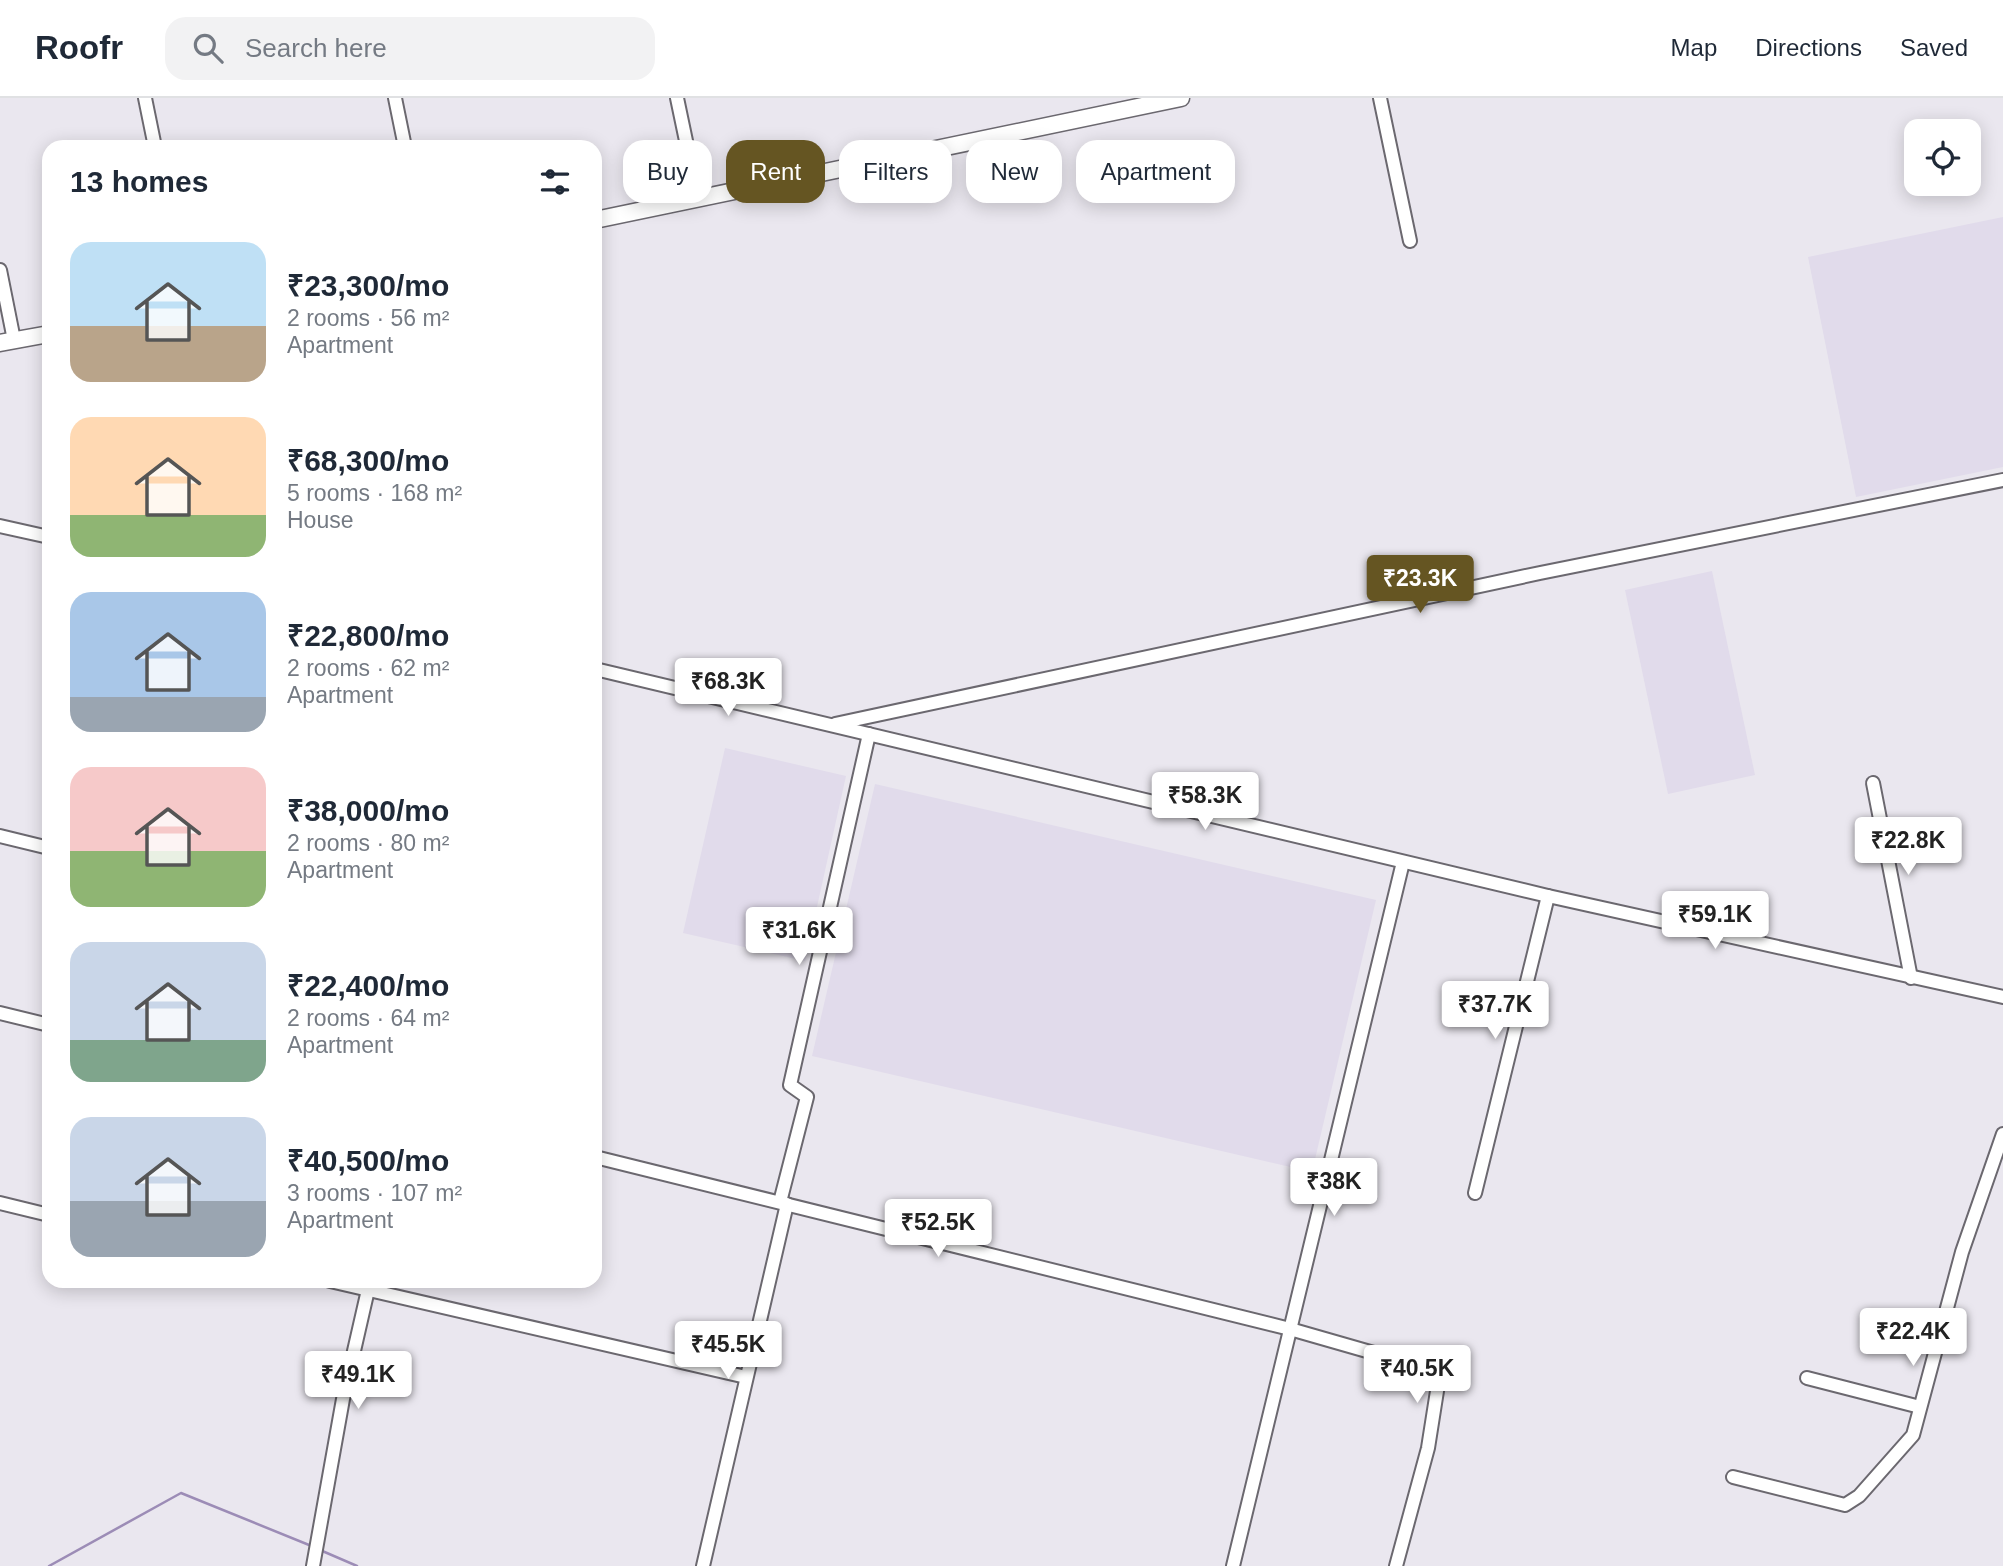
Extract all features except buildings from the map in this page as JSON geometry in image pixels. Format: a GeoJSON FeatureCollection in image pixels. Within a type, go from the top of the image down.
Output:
{"type":"FeatureCollection","features":[{"type":"Feature","properties":{"kind":"main road"},"geometry":{"type":"LineString","coordinates":[[712,195],[1181,98]]}},
{"type":"Feature","properties":{"kind":"main road"},"geometry":{"type":"LineString","coordinates":[[602,219],[675,203]]}},
{"type":"Feature","properties":{"kind":"main road"},"geometry":{"type":"LineString","coordinates":[[7,341],[42,335]]}},
{"type":"Feature","properties":{"kind":"street"},"geometry":{"type":"LineString","coordinates":[[145,98],[154,140]]}},
{"type":"Feature","properties":{"kind":"street"},"geometry":{"type":"LineString","coordinates":[[395,98],[404,140]]}},
{"type":"Feature","properties":{"kind":"street"},"geometry":{"type":"LineString","coordinates":[[677,98],[686,140]]}},
{"type":"Feature","properties":{"kind":"street"},"geometry":{"type":"LineString","coordinates":[[1380,98],[1410,241]]}},
{"type":"Feature","properties":{"kind":"street"},"geometry":{"type":"LineString","coordinates":[[0,270],[7,341]]}},
{"type":"Feature","properties":{"kind":"street"},"geometry":{"type":"LineString","coordinates":[[831,725],[1540,573],[2003,480]]}},
{"type":"Feature","properties":{"kind":"street"},"geometry":{"type":"LineString","coordinates":[[0,526],[42,535]]}},
{"type":"Feature","properties":{"kind":"street"},"geometry":{"type":"LineString","coordinates":[[602,671],[1548,896],[2003,997]]}},
{"type":"Feature","properties":{"kind":"street"},"geometry":{"type":"LineString","coordinates":[[702,1566],[747,1377],[807,1097],[790,1085],[869,734]]}},
{"type":"Feature","properties":{"kind":"street"},"geometry":{"type":"LineString","coordinates":[[1872,783],[1911,978]]}},
{"type":"Feature","properties":{"kind":"street"},"geometry":{"type":"LineString","coordinates":[[0,836],[42,846]]}},
{"type":"Feature","properties":{"kind":"street"},"geometry":{"type":"LineString","coordinates":[[1233,1566],[1403,862]]}},
{"type":"Feature","properties":{"kind":"street"},"geometry":{"type":"LineString","coordinates":[[1475,1194],[1548,896]]}},
{"type":"Feature","properties":{"kind":"street"},"geometry":{"type":"LineString","coordinates":[[0,1013],[42,1023]]}},
{"type":"Feature","properties":{"kind":"street"},"geometry":{"type":"LineString","coordinates":[[1733,1477],[1845,1506],[1859,1496],[1913,1435],[1962,1252],[2003,1134]]}},
{"type":"Feature","properties":{"kind":"street"},"geometry":{"type":"LineString","coordinates":[[602,1159],[1290,1329],[1440,1372],[1428,1448],[1396,1566]]}},
{"type":"Feature","properties":{"kind":"street"},"geometry":{"type":"LineString","coordinates":[[0,1203],[42,1213]]}},
{"type":"Feature","properties":{"kind":"street"},"geometry":{"type":"LineString","coordinates":[[313,1562],[368,1288]]}},
{"type":"Feature","properties":{"kind":"street"},"geometry":{"type":"LineString","coordinates":[[381,1288],[747,1377]]}},
{"type":"Feature","properties":{"kind":"street"},"geometry":{"type":"LineString","coordinates":[[1807,1378],[1920,1407]]}},
{"type":"Feature","properties":{"kind":"shaded area"},"geometry":{"type":"Polygon","coordinates":[[[2003,217],[2003,467],[1856,497],[1808,257],[2003,217]]]}},
{"type":"Feature","properties":{"kind":"shaded area"},"geometry":{"type":"Polygon","coordinates":[[[1712,571],[1755,775],[1668,794],[1625,590],[1712,571]]]}},
{"type":"Feature","properties":{"kind":"shaded area"},"geometry":{"type":"Polygon","coordinates":[[[725,748],[846,776],[805,961],[683,933],[725,748]]]}},
{"type":"Feature","properties":{"kind":"shaded area"},"geometry":{"type":"Polygon","coordinates":[[[875,784],[1376,900],[1312,1172],[812,1056],[875,784]]]}},
{"type":"Feature","properties":{"kind":"waterway"},"geometry":{"type":"LineString","coordinates":[[49,1566],[181,1493],[314,1547]]}},
{"type":"Feature","properties":{"kind":"waterway"},"geometry":{"type":"LineString","coordinates":[[320,1550],[357,1566]]}}]}
